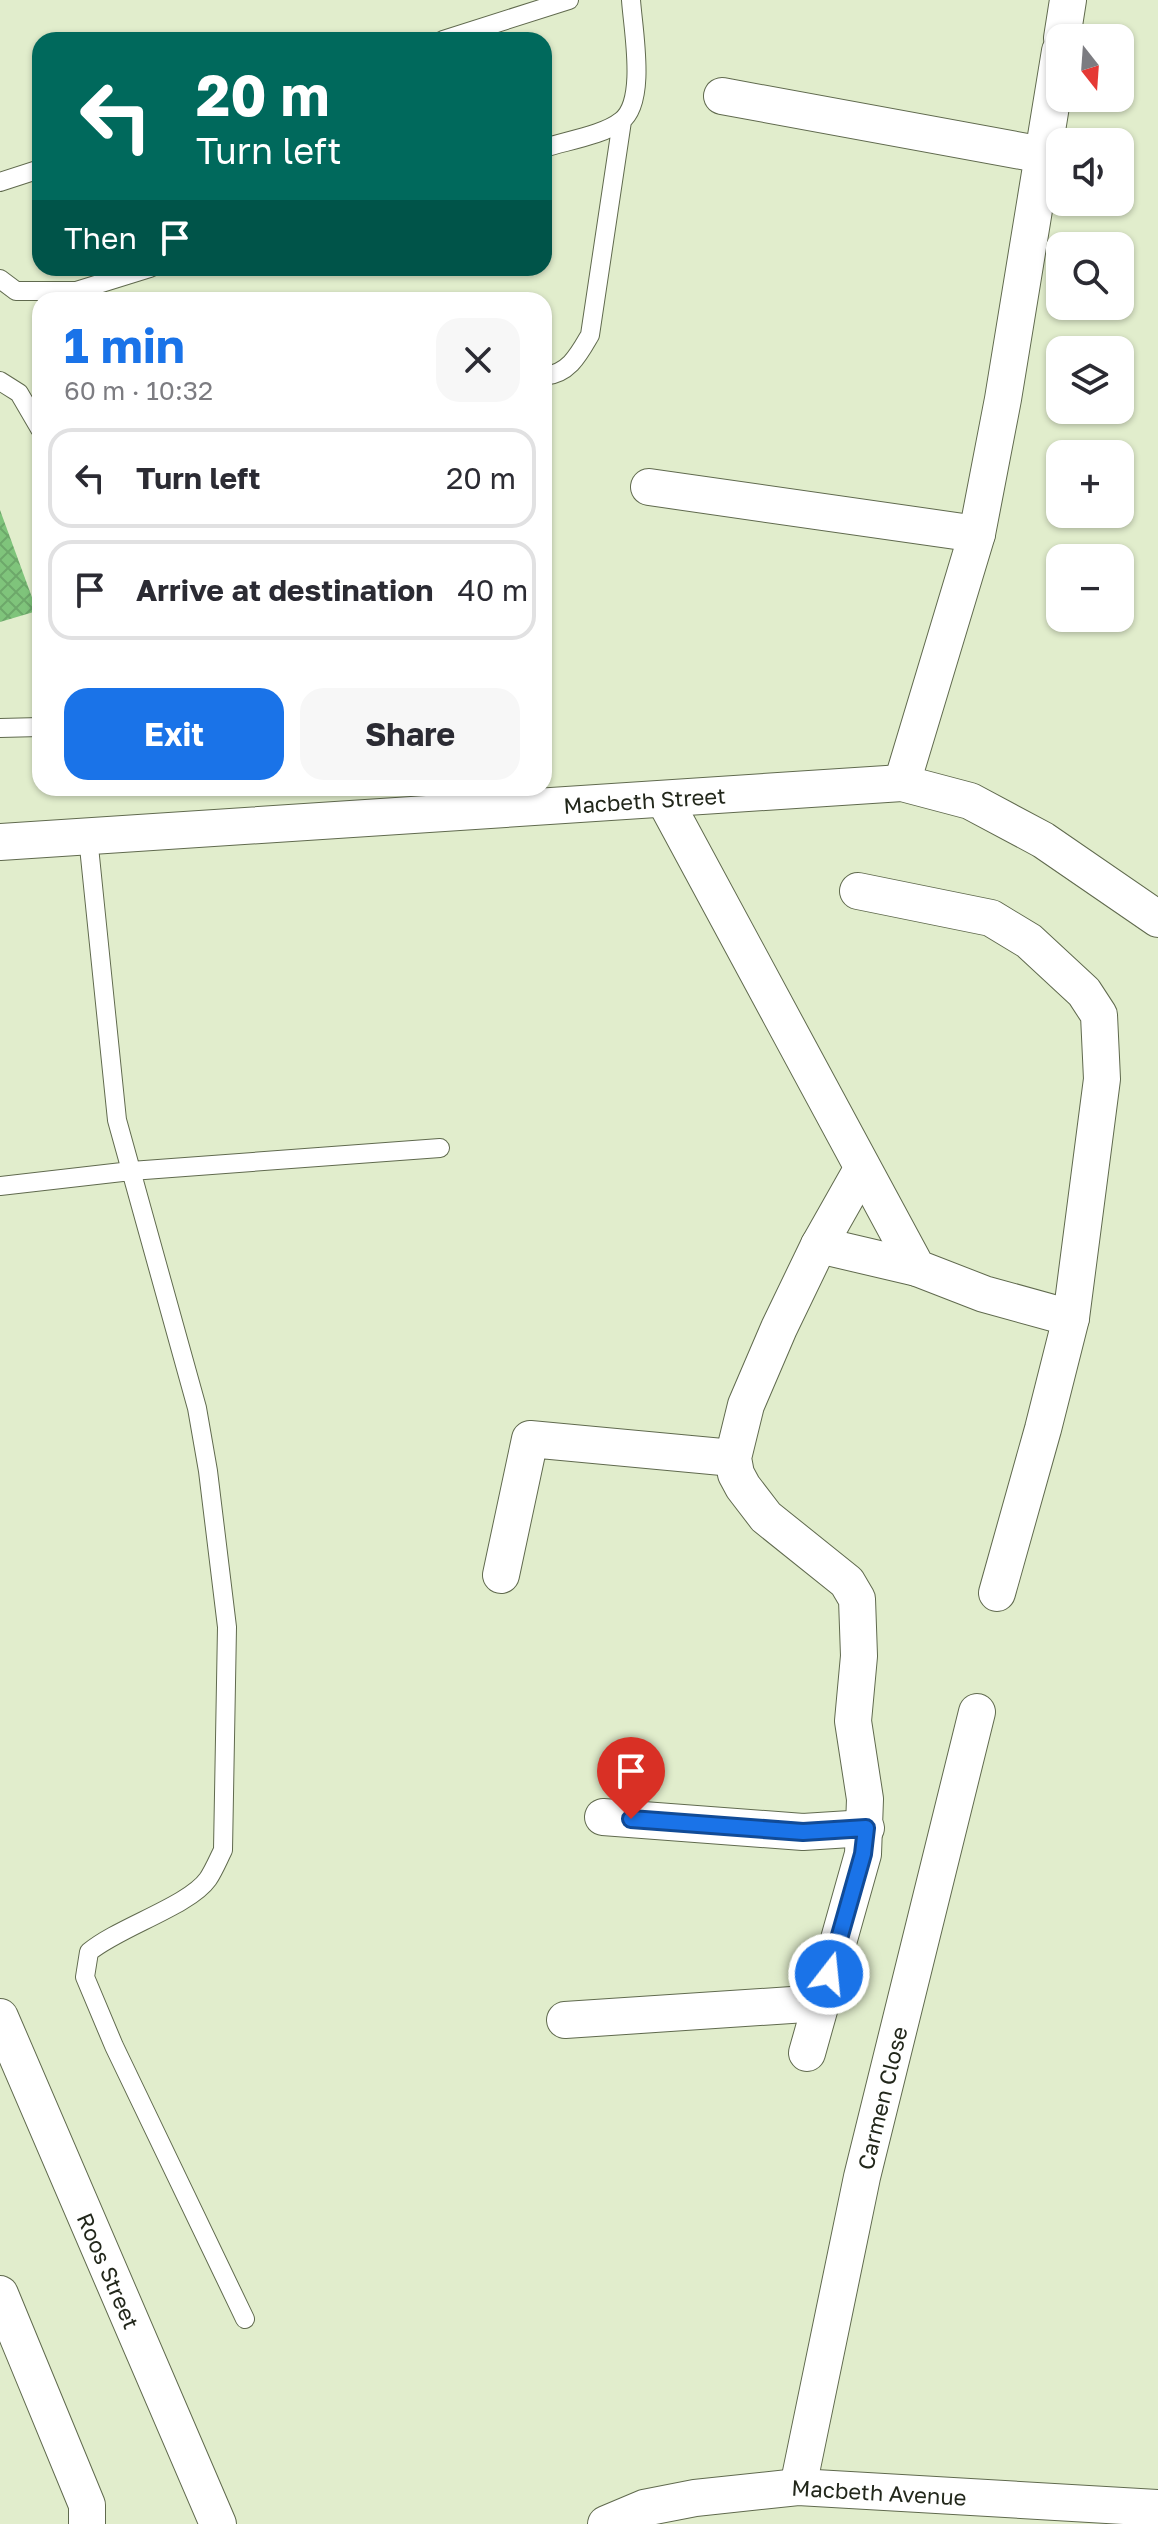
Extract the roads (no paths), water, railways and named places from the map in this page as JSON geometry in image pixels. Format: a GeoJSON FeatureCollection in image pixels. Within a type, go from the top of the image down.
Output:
{"type":"FeatureCollection","features":[{"type":"Feature","properties":{"kind":"street"},"geometry":{"type":"LineString","coordinates":[[1064,24],[1068,0]]}},
{"type":"Feature","properties":{"kind":"street"},"geometry":{"type":"LineString","coordinates":[[722,96],[1043,155]]}},
{"type":"Feature","properties":{"kind":"street"},"geometry":{"type":"LineString","coordinates":[[902,783],[977,534],[1003,399],[1050,112]]}},
{"type":"Feature","properties":{"kind":"street"},"geometry":{"type":"LineString","coordinates":[[649,487],[977,534]]}},
{"type":"Feature","properties":{"kind":"street","name":"Macbeth Street"},"geometry":{"type":"LineString","coordinates":[[0,842],[665,801],[902,783],[970,801],[1019,827],[1043,840],[1158,919]]}},
{"type":"Feature","properties":{"kind":"street"},"geometry":{"type":"LineString","coordinates":[[665,801],[917,1268]]}},
{"type":"Feature","properties":{"kind":"street"},"geometry":{"type":"LineString","coordinates":[[858,891],[991,918],[1029,941],[1084,992],[1099,1015],[1102,1079],[1071,1318],[997,1593]]}},
{"type":"Feature","properties":{"kind":"street"},"geometry":{"type":"LineString","coordinates":[[807,2053],[863,1854],[866,1828],[862,1774],[853,1721],[859,1656],[857,1599],[847,1582],[766,1517],[743,1487],[733,1458],[746,1405],[779,1328],[819,1245],[862,1169]]}},
{"type":"Feature","properties":{"kind":"street"},"geometry":{"type":"LineString","coordinates":[[819,1245],[917,1268],[984,1294],[1071,1318]]}},
{"type":"Feature","properties":{"kind":"street"},"geometry":{"type":"LineString","coordinates":[[501,1575],[530,1439],[733,1458]]}},
{"type":"Feature","properties":{"kind":"street","name":"Carmen Close"},"geometry":{"type":"LineString","coordinates":[[798,2487],[862,2177],[977,1712]]}},
{"type":"Feature","properties":{"kind":"street"},"geometry":{"type":"LineString","coordinates":[[603,1817],[803,1832],[866,1828]]}},
{"type":"Feature","properties":{"kind":"street"},"geometry":{"type":"LineString","coordinates":[[565,2020],[821,2003]]}},
{"type":"Feature","properties":{"kind":"street","name":"Roos Street"},"geometry":{"type":"LineString","coordinates":[[0,2017],[218,2524]]}},
{"type":"Feature","properties":{"kind":"street"},"geometry":{"type":"LineString","coordinates":[[0,2294],[87,2505],[87,2524]]}},
{"type":"Feature","properties":{"kind":"street","name":"Macbeth Avenue"},"geometry":{"type":"LineString","coordinates":[[606,2524],[644,2508],[695,2498],[798,2487],[1158,2508]]}},
{"type":"Feature","properties":{"kind":"lane"},"geometry":{"type":"LineString","coordinates":[[468,32],[569,0]]}},
{"type":"Feature","properties":{"kind":"lane"},"geometry":{"type":"LineString","coordinates":[[552,146],[606,129],[622,121],[633,106],[636,94],[631,0]]}},
{"type":"Feature","properties":{"kind":"lane"},"geometry":{"type":"LineString","coordinates":[[552,375],[576,360],[590,335],[622,121]]}},
{"type":"Feature","properties":{"kind":"lane"},"geometry":{"type":"LineString","coordinates":[[0,182],[32,172]]}},
{"type":"Feature","properties":{"kind":"lane"},"geometry":{"type":"LineString","coordinates":[[0,279],[16,291],[76,291],[124,276]]}},
{"type":"Feature","properties":{"kind":"lane"},"geometry":{"type":"LineString","coordinates":[[0,381],[19,393],[32,415]]}},
{"type":"Feature","properties":{"kind":"lane"},"geometry":{"type":"LineString","coordinates":[[0,728],[32,727]]}},
{"type":"Feature","properties":{"kind":"lane"},"geometry":{"type":"LineString","coordinates":[[88,837],[117,1120],[197,1408],[227,1627],[223,1850],[206,1881],[181,1900],[105,1938],[89,1952],[85,1977],[114,2046],[245,2319]]}},
{"type":"Feature","properties":{"kind":"lane"},"geometry":{"type":"LineString","coordinates":[[0,1186],[131,1171],[440,1148]]}}]}
